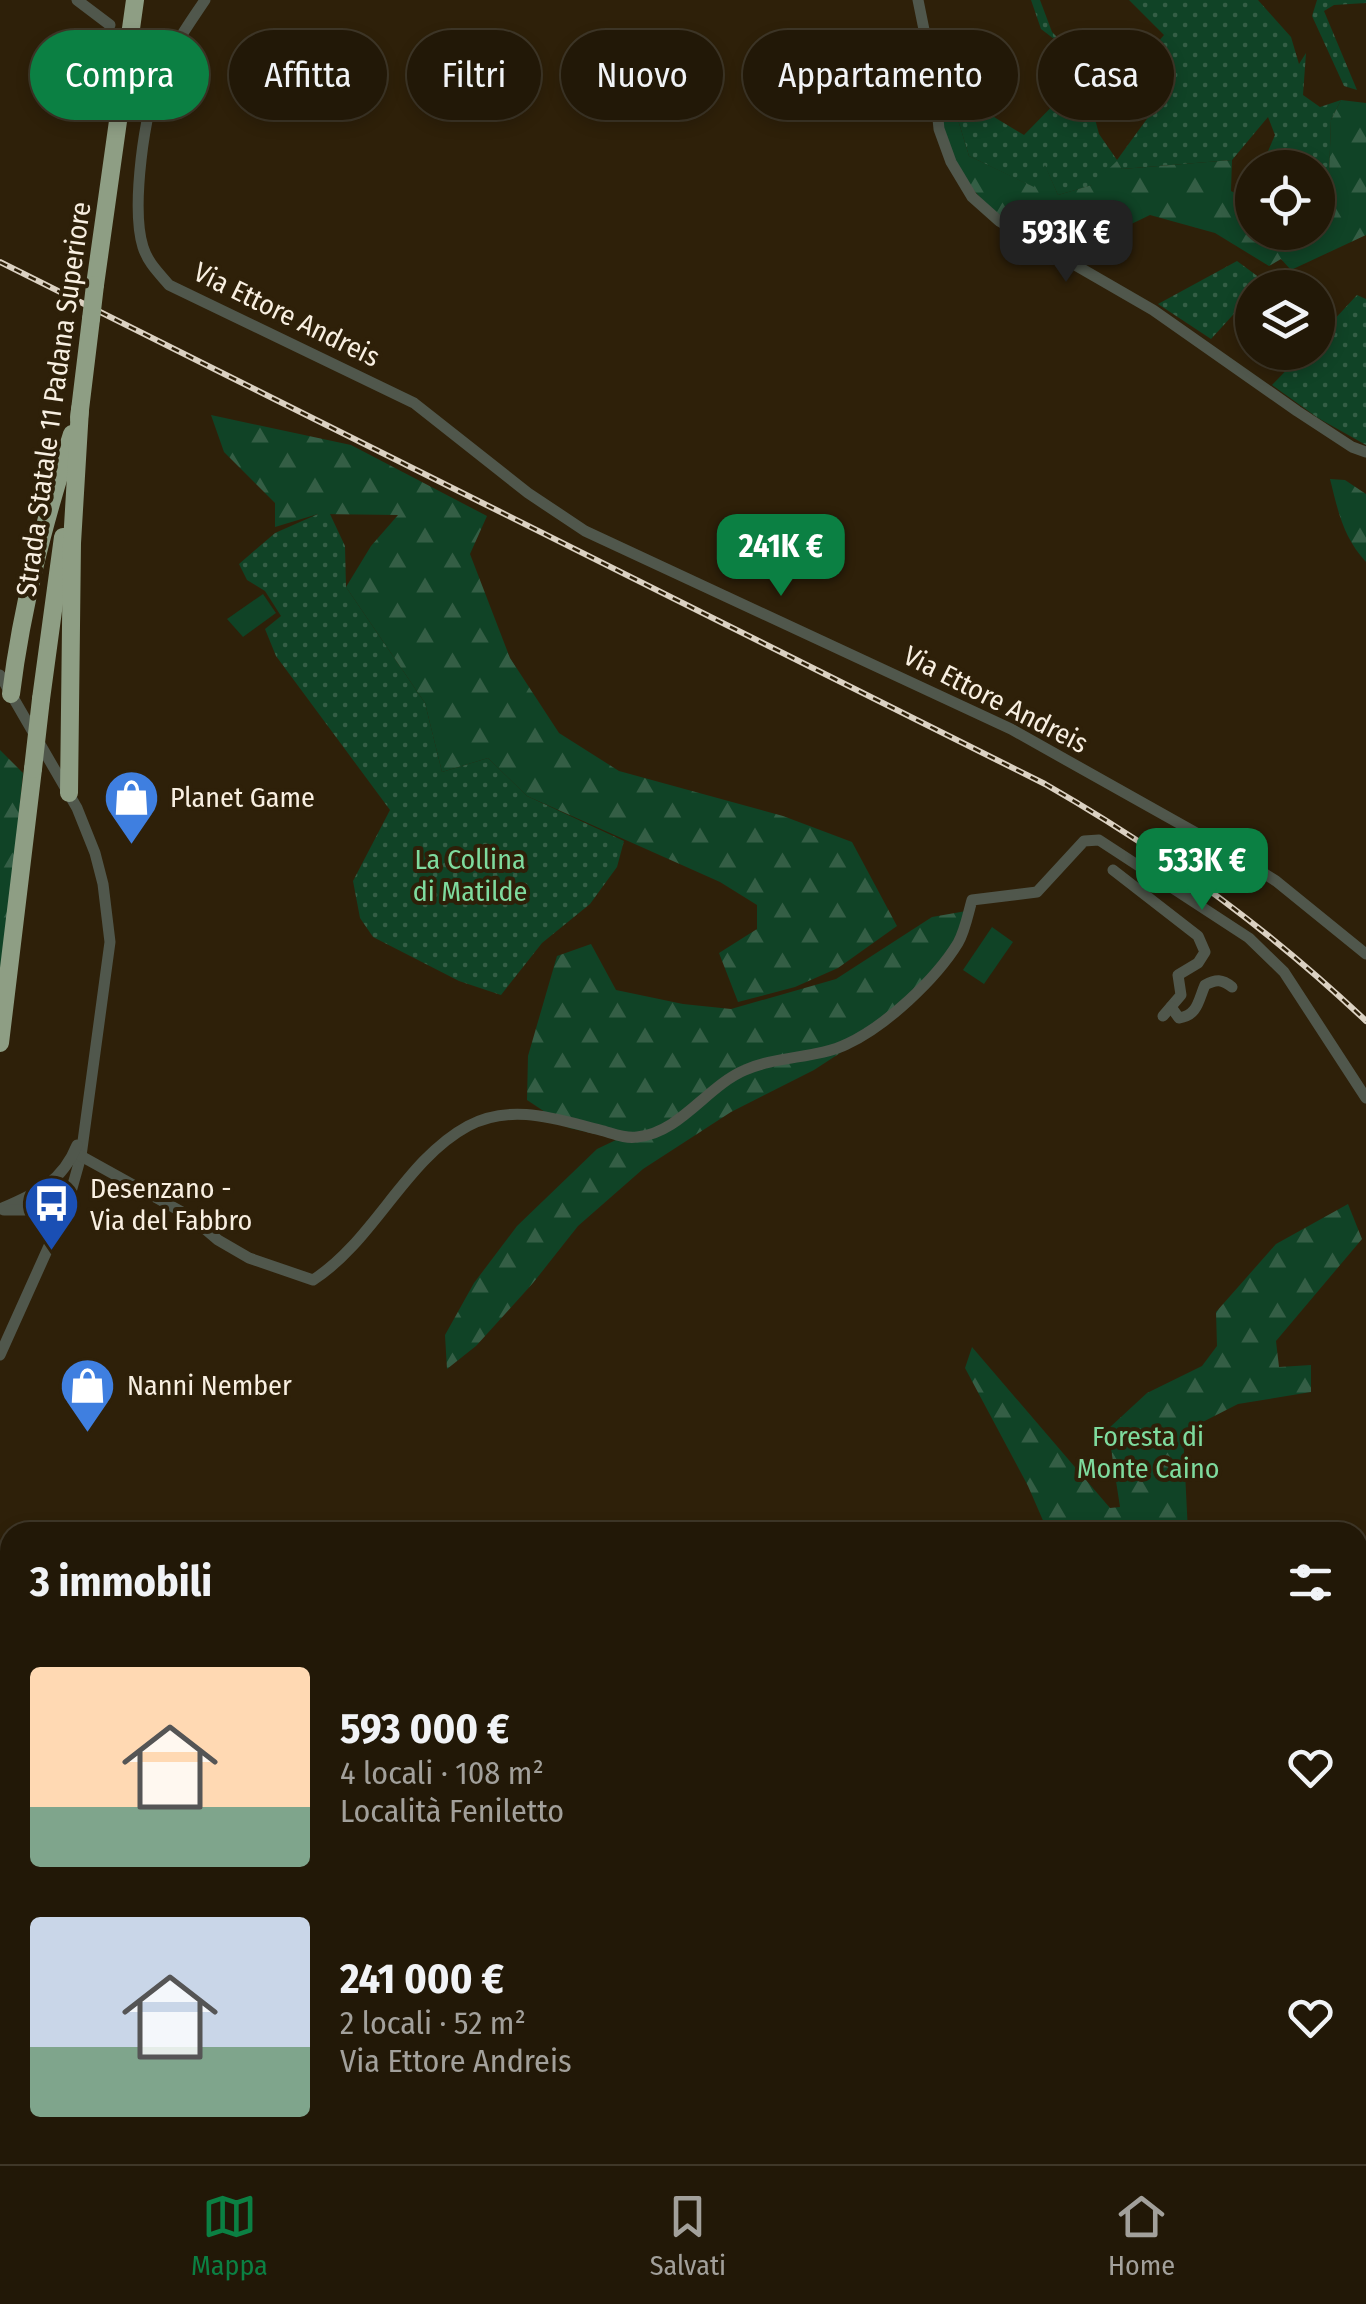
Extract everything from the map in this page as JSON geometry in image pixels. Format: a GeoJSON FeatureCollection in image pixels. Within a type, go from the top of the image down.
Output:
{"type":"FeatureCollection","features":[{"type":"Feature","properties":{"kind":"highway","name":"Strada Statale 11 Padana Superiore"},"geometry":{"type":"LineString","coordinates":[[0,1043],[40,699],[135,0]]}},
{"type":"Feature","properties":{"kind":"highway"},"geometry":{"type":"LineString","coordinates":[[11,694],[9,646],[80,409]]}},
{"type":"Feature","properties":{"kind":"highway"},"geometry":{"type":"LineString","coordinates":[[68,793],[72,543],[80,409]]}},
{"type":"Feature","properties":{"kind":"street"},"geometry":{"type":"LineString","coordinates":[[78,0],[110,24]]}},
{"type":"Feature","properties":{"kind":"street"},"geometry":{"type":"LineString","coordinates":[[186,30],[205,0]]}},
{"type":"Feature","properties":{"kind":"street"},"geometry":{"type":"LineString","coordinates":[[918,0],[934,79],[938,129],[951,162],[972,197],[999,221],[1153,310],[1297,411],[1366,452]]}},
{"type":"Feature","properties":{"kind":"street","name":"Via Ettore Andreis"},"geometry":{"type":"LineString","coordinates":[[147,120],[139,226],[148,261],[170,284],[414,403],[528,493],[585,531],[1010,729],[1232,853],[1276,882],[1366,954]]}},
{"type":"Feature","properties":{"kind":"street"},"geometry":{"type":"LineString","coordinates":[[0,676],[68,793],[95,853],[110,942],[80,1156],[67,1206],[0,1355]]}},
{"type":"Feature","properties":{"kind":"street"},"geometry":{"type":"LineString","coordinates":[[80,1156],[192,1216],[218,1240],[249,1258],[313,1280],[332,1268],[438,1148],[466,1127],[497,1114],[537,1114],[632,1138],[653,1134],[744,1070],[846,1045],[910,1000],[939,970],[960,940],[972,900],[1037,892],[1084,841],[1099,840],[1249,938],[1284,972],[1366,1098]]}},
{"type":"Feature","properties":{"kind":"street"},"geometry":{"type":"LineString","coordinates":[[1113,870],[1198,936],[1204,945],[1205,952],[1198,962],[1178,975],[1181,994],[1167,1012],[1179,1018],[1190,1016],[1205,985],[1215,980],[1224,980],[1232,987]]}},
{"type":"Feature","properties":{"kind":"street"},"geometry":{"type":"LineString","coordinates":[[0,1209],[38,1193],[62,1173],[82,1132]]}},
{"type":"Feature","properties":{"kind":"street"},"geometry":{"type":"LineString","coordinates":[[38,1193],[67,1206]]}},
{"type":"Feature","properties":{"kind":"street"},"geometry":{"type":"LineString","coordinates":[[0,1209],[67,1206]]}},
{"type":"Feature","properties":{"kind":"street"},"geometry":{"type":"LineString","coordinates":[[31,1210],[52,1238]]}},
{"type":"Feature","properties":{"kind":"green space"},"geometry":{"type":"Polygon","coordinates":[[[1031,0],[1040,0],[1051,30],[1041,29],[1031,0]]]}},
{"type":"Feature","properties":{"kind":"green space"},"geometry":{"type":"Polygon","coordinates":[[[1129,0],[1258,0],[1291,37],[1299,64],[1306,53],[1303,95],[1320,107],[1341,100],[1331,120],[1330,150],[1268,150],[1275,135],[1268,117],[1240,150],[1235,150],[1232,160],[1122,169],[1117,162],[1093,185],[1058,195],[1045,166],[1035,188],[969,156],[958,120],[999,120],[1024,135],[1039,120],[1095,120],[1099,134],[1117,160],[1146,120],[1174,120],[1174,30],[1159,30],[1129,0]]]}},
{"type":"Feature","properties":{"kind":"green space"},"geometry":{"type":"Polygon","coordinates":[[[1317,0],[1366,0],[1334,5],[1324,11],[1357,90],[1344,86],[1312,16],[1317,0]]]}},
{"type":"Feature","properties":{"kind":"green space"},"geometry":{"type":"Polygon","coordinates":[[[1341,100],[1366,103],[1366,235],[1335,249],[1335,150],[1330,150],[1331,120],[1341,100]]]}},
{"type":"Feature","properties":{"kind":"green space"},"geometry":{"type":"Polygon","coordinates":[[[942,120],[958,120],[969,156],[1034,187],[1045,165],[1058,195],[1092,185],[1117,161],[1122,169],[1232,160],[1235,245],[1215,233],[1150,215],[1067,255],[985,202],[961,172],[942,120]]]}},
{"type":"Feature","properties":{"kind":"green space"},"geometry":{"type":"Polygon","coordinates":[[[1243,250],[1334,250],[1291,270],[1281,259],[1269,266],[1243,250]]]}},
{"type":"Feature","properties":{"kind":"green space"},"geometry":{"type":"Polygon","coordinates":[[[1237,261],[1249,270],[1235,270],[1235,313],[1211,339],[1158,304],[1237,261]]]}},
{"type":"Feature","properties":{"kind":"green space"},"geometry":{"type":"Polygon","coordinates":[[[1357,295],[1366,299],[1366,445],[1318,418],[1272,385],[1287,370],[1335,370],[1335,319],[1357,295]]]}},
{"type":"Feature","properties":{"kind":"green space"},"geometry":{"type":"Polygon","coordinates":[[[211,415],[351,445],[487,516],[470,554],[510,658],[559,733],[619,771],[783,816],[852,842],[897,926],[838,968],[795,987],[738,1002],[719,953],[757,929],[757,905],[720,882],[527,796],[488,758],[442,772],[425,703],[346,587],[371,546],[398,515],[318,514],[275,527],[275,503],[224,452],[211,415]]]}},
{"type":"Feature","properties":{"kind":"green space"},"geometry":{"type":"Polygon","coordinates":[[[1330,479],[1345,480],[1366,494],[1366,562],[1347,533],[1330,479]]]}},
{"type":"Feature","properties":{"kind":"green space","name":"La Collina di Matilde"},"geometry":{"type":"Polygon","coordinates":[[[318,514],[330,514],[345,546],[346,587],[425,703],[442,772],[488,758],[527,796],[624,841],[617,867],[590,904],[542,943],[501,995],[459,981],[373,937],[360,918],[353,881],[390,810],[276,656],[265,629],[281,616],[265,591],[247,580],[239,564],[275,533],[318,514]]]}},
{"type":"Feature","properties":{"kind":"green space"},"geometry":{"type":"Polygon","coordinates":[[[263,594],[276,613],[243,637],[227,619],[263,594]]]}},
{"type":"Feature","properties":{"kind":"green space"},"geometry":{"type":"Polygon","coordinates":[[[0,750],[23,773],[0,1004],[0,750]]]}},
{"type":"Feature","properties":{"kind":"green space"},"geometry":{"type":"Polygon","coordinates":[[[972,910],[972,918],[900,1014],[814,1070],[731,1112],[643,1169],[578,1226],[476,1346],[447,1369],[445,1335],[474,1283],[517,1226],[597,1149],[618,1139],[569,1128],[527,1100],[528,1056],[557,956],[591,944],[616,990],[731,1009],[836,979],[932,917],[972,910]]]}},
{"type":"Feature","properties":{"kind":"green space"},"geometry":{"type":"Polygon","coordinates":[[[992,927],[1013,942],[984,984],[963,970],[992,927]]]}},
{"type":"Feature","properties":{"kind":"green space","name":"Foresta di Monte Caino"},"geometry":{"type":"Polygon","coordinates":[[[1348,1204],[1362,1239],[1276,1341],[1279,1367],[1311,1365],[1311,1392],[1238,1404],[1183,1432],[1188,1522],[1044,1522],[965,1368],[972,1347],[1110,1508],[1120,1507],[1108,1429],[1147,1393],[1202,1366],[1217,1346],[1216,1312],[1276,1244],[1348,1204]]]}},
{"type":"Feature","properties":{"kind":"railway"},"geometry":{"type":"LineString","coordinates":[[0,262],[1045,784],[1131,836],[1213,893],[1291,954],[1366,1021]]}},
{"type":"Feature","properties":{"kind":"place","name":"Planet Game"},"geometry":{"type":"Point","coordinates":[131,846]}},
{"type":"Feature","properties":{"kind":"place","name":"Desenzano - Via del Fabbro"},"geometry":{"type":"Point","coordinates":[51,1253]}},
{"type":"Feature","properties":{"kind":"place","name":"Nanni Nember"},"geometry":{"type":"Point","coordinates":[88,1434]}}]}
